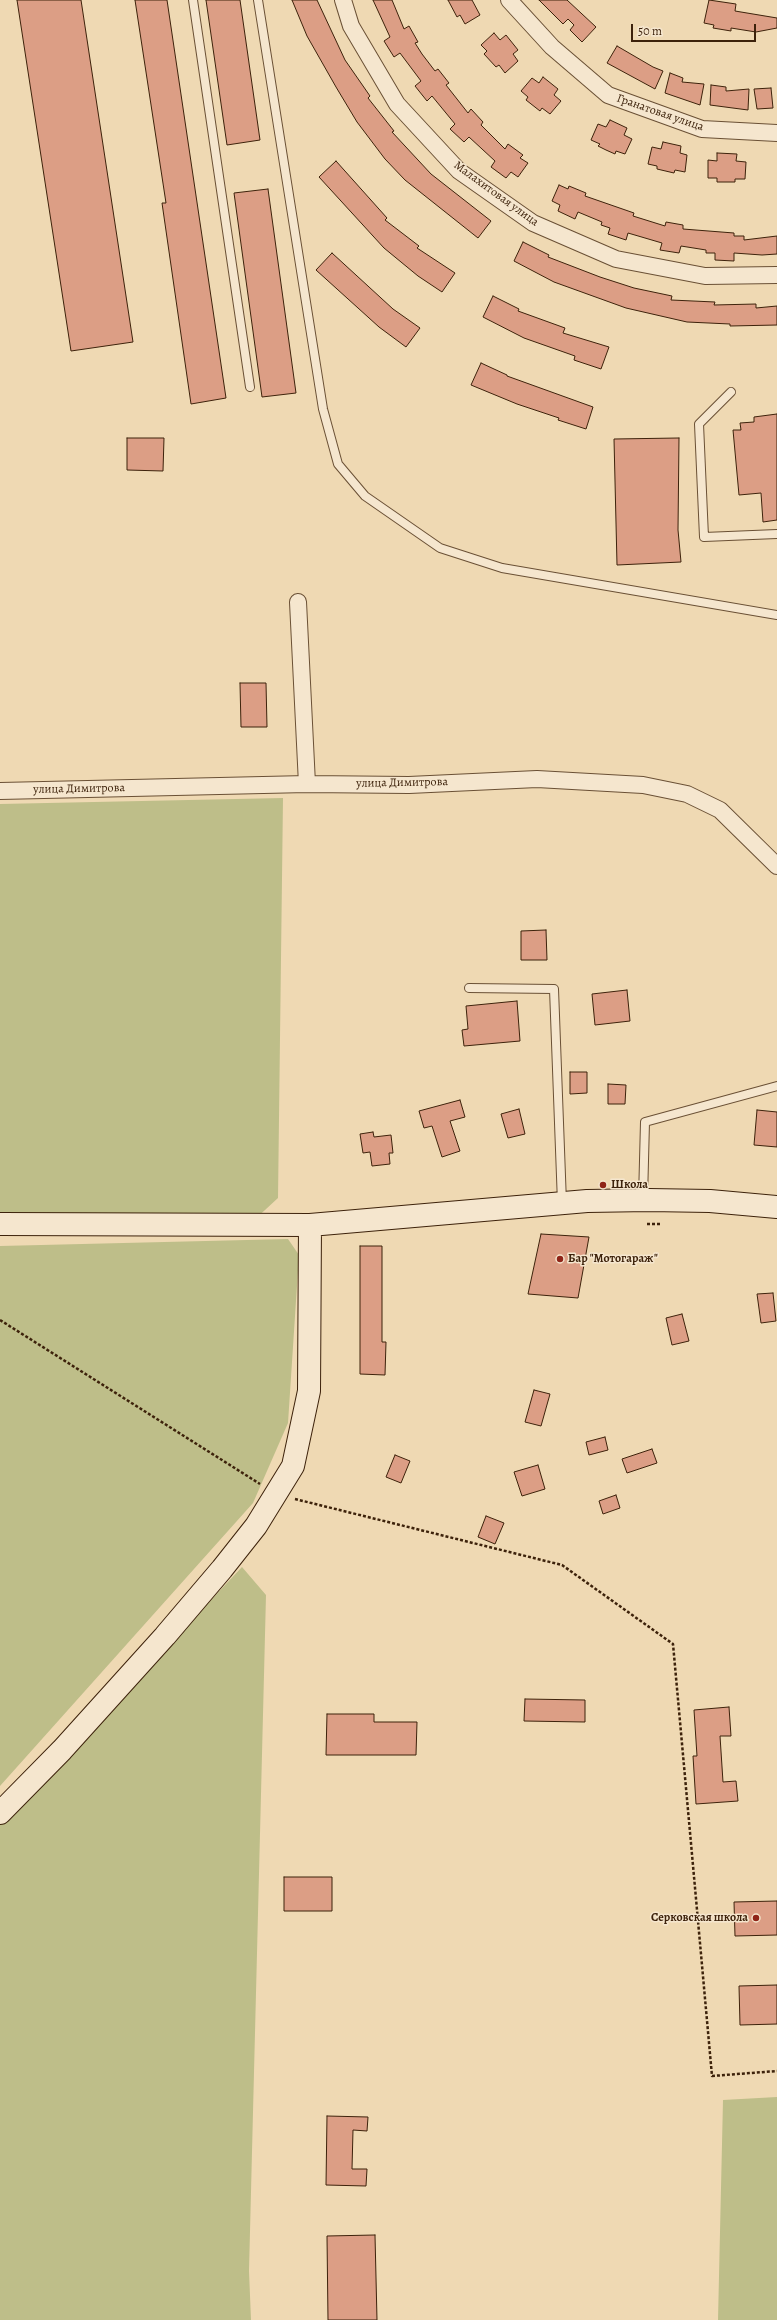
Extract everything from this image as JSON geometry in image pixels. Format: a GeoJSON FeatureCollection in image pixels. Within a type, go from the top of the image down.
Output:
{"type":"FeatureCollection","features":[{"type":"Feature","properties":{"kind":"main road"},"geometry":{"type":"LineString","coordinates":[[0,1224],[310,1225],[562,1203],[643,1200],[710,1201],[777,1207]]}},
{"type":"Feature","properties":{"kind":"main road"},"geometry":{"type":"LineString","coordinates":[[0,1813],[62,1750],[165,1636],[256,1526],[293,1466],[309,1391],[310,1225]]}},
{"type":"Feature","properties":{"kind":"street","name":"Малахитовая улица"},"geometry":{"type":"LineString","coordinates":[[343,0],[351,26],[397,104],[459,171],[533,223],[616,259],[705,276],[777,275]]}},
{"type":"Feature","properties":{"kind":"street","name":"Гранатовая улица"},"geometry":{"type":"LineString","coordinates":[[509,0],[552,48],[608,95],[702,129],[777,133]]}},
{"type":"Feature","properties":{"kind":"street"},"geometry":{"type":"LineString","coordinates":[[298,602],[307,784]]}},
{"type":"Feature","properties":{"kind":"street","name":"улица Димитрова"},"geometry":{"type":"LineString","coordinates":[[0,791],[307,784],[409,785],[537,779],[643,785],[687,794],[720,810],[777,866]]}},
{"type":"Feature","properties":{"kind":"lane"},"geometry":{"type":"LineString","coordinates":[[193,0],[250,386]]}},
{"type":"Feature","properties":{"kind":"lane"},"geometry":{"type":"LineString","coordinates":[[258,0],[323,409],[338,464],[365,496],[440,548],[502,568],[777,615]]}},
{"type":"Feature","properties":{"kind":"lane"},"geometry":{"type":"LineString","coordinates":[[731,392],[699,424],[704,538],[777,534]]}},
{"type":"Feature","properties":{"kind":"lane"},"geometry":{"type":"LineString","coordinates":[[469,988],[554,989],[562,1203]]}},
{"type":"Feature","properties":{"kind":"lane"},"geometry":{"type":"LineString","coordinates":[[643,1200],[645,1122],[777,1086]]}},
{"type":"Feature","properties":{"kind":"path"},"geometry":{"type":"LineString","coordinates":[[647,1224],[660,1224]]}},
{"type":"Feature","properties":{"kind":"path"},"geometry":{"type":"LineString","coordinates":[[0,1320],[276,1494],[562,1565],[673,1644],[712,2076],[777,2071]]}},
{"type":"Feature","properties":{"kind":"green space"},"geometry":{"type":"Polygon","coordinates":[[[283,798],[278,1198],[252,1222],[0,1216],[0,804],[283,798]]]}},
{"type":"Feature","properties":{"kind":"green space"},"geometry":{"type":"Polygon","coordinates":[[[288,1239],[299,1255],[288,1423],[253,1503],[0,1786],[0,1246],[288,1239]]]}},
{"type":"Feature","properties":{"kind":"green space"},"geometry":{"type":"Polygon","coordinates":[[[242,1567],[266,1595],[249,2271],[251,2320],[0,2320],[0,1824],[242,1567]]]}},
{"type":"Feature","properties":{"kind":"green space"},"geometry":{"type":"Polygon","coordinates":[[[777,2097],[777,2320],[718,2320],[723,2100],[777,2097]]]}},
{"type":"Feature","properties":{"kind":"building"},"geometry":{"type":"Polygon","coordinates":[[[17,0],[81,0],[133,342],[71,351],[17,0]]]}},
{"type":"Feature","properties":{"kind":"building"},"geometry":{"type":"Polygon","coordinates":[[[135,0],[167,0],[226,398],[191,404],[162,203],[166,203],[135,0]]]}},
{"type":"Feature","properties":{"kind":"building"},"geometry":{"type":"Polygon","coordinates":[[[206,0],[240,0],[260,140],[227,145],[206,0]]]}},
{"type":"Feature","properties":{"kind":"building"},"geometry":{"type":"Polygon","coordinates":[[[292,0],[317,0],[345,60],[370,96],[368,98],[394,131],[392,132],[431,174],[491,221],[478,238],[405,180],[385,159],[357,122],[336,87],[307,36],[292,0]]]}},
{"type":"Feature","properties":{"kind":"building"},"geometry":{"type":"Polygon","coordinates":[[[373,0],[392,0],[404,29],[409,26],[418,42],[415,43],[422,54],[435,71],[438,69],[449,83],[446,85],[468,113],[471,109],[483,122],[481,125],[505,149],[508,144],[523,155],[520,158],[528,163],[518,177],[511,172],[506,178],[491,167],[495,161],[469,137],[464,142],[450,129],[455,124],[432,96],[427,101],[415,86],[421,81],[400,53],[394,57],[384,41],[390,37],[373,0]]]}},
{"type":"Feature","properties":{"kind":"building"},"geometry":{"type":"Polygon","coordinates":[[[448,0],[472,0],[480,15],[465,24],[460,15],[457,17],[448,0]]]}},
{"type":"Feature","properties":{"kind":"building"},"geometry":{"type":"Polygon","coordinates":[[[539,0],[567,0],[596,27],[582,42],[570,30],[574,25],[568,19],[563,24],[539,0]]]}},
{"type":"Feature","properties":{"kind":"building"},"geometry":{"type":"Polygon","coordinates":[[[709,0],[736,4],[735,11],[777,18],[777,28],[756,32],[731,28],[731,31],[713,28],[714,25],[704,23],[709,0]]]}},
{"type":"Feature","properties":{"kind":"building"},"geometry":{"type":"Polygon","coordinates":[[[494,33],[500,40],[506,35],[518,50],[513,54],[518,61],[505,73],[499,65],[496,67],[484,54],[487,51],[481,45],[494,33]]]}},
{"type":"Feature","properties":{"kind":"building"},"geometry":{"type":"Polygon","coordinates":[[[617,46],[653,67],[663,71],[655,89],[607,63],[617,46]]]}},
{"type":"Feature","properties":{"kind":"building"},"geometry":{"type":"Polygon","coordinates":[[[670,73],[683,78],[682,82],[704,84],[700,105],[665,93],[670,73]]]}},
{"type":"Feature","properties":{"kind":"building"},"geometry":{"type":"Polygon","coordinates":[[[543,77],[558,89],[554,95],[561,101],[550,114],[542,108],[540,111],[526,100],[528,97],[521,91],[532,78],[539,83],[543,77]]]}},
{"type":"Feature","properties":{"kind":"building"},"geometry":{"type":"Polygon","coordinates":[[[711,85],[726,87],[726,91],[749,89],[748,110],[710,105],[711,85]]]}},
{"type":"Feature","properties":{"kind":"building"},"geometry":{"type":"Polygon","coordinates":[[[771,88],[773,108],[757,109],[754,89],[771,88]]]}},
{"type":"Feature","properties":{"kind":"building"},"geometry":{"type":"Polygon","coordinates":[[[610,120],[627,128],[624,135],[632,139],[625,154],[616,151],[615,154],[598,146],[600,144],[591,140],[598,124],[606,127],[610,120]]]}},
{"type":"Feature","properties":{"kind":"building"},"geometry":{"type":"Polygon","coordinates":[[[663,142],[681,146],[680,153],[687,155],[685,172],[675,170],[674,173],[657,169],[657,166],[648,164],[652,147],[661,149],[663,142]]]}},
{"type":"Feature","properties":{"kind":"building"},"geometry":{"type":"Polygon","coordinates":[[[717,153],[737,154],[736,161],[746,162],[745,179],[735,179],[735,182],[717,182],[717,178],[708,178],[708,160],[717,161],[717,153]]]}},
{"type":"Feature","properties":{"kind":"building"},"geometry":{"type":"Polygon","coordinates":[[[336,161],[387,218],[385,220],[419,246],[417,248],[455,273],[442,292],[418,276],[384,248],[319,177],[336,161]]]}},
{"type":"Feature","properties":{"kind":"building"},"geometry":{"type":"Polygon","coordinates":[[[559,185],[568,189],[569,186],[586,193],[585,196],[634,213],[633,216],[665,226],[666,222],[683,225],[683,229],[734,233],[734,236],[744,236],[744,240],[777,236],[777,254],[762,255],[734,253],[734,261],[715,260],[715,253],[706,253],[706,250],[681,246],[679,253],[660,250],[662,243],[628,233],[626,240],[608,234],[610,228],[601,225],[602,222],[578,212],[575,219],[558,211],[560,205],[552,201],[559,185]]]}},
{"type":"Feature","properties":{"kind":"building"},"geometry":{"type":"Polygon","coordinates":[[[268,189],[296,393],[262,397],[234,193],[268,189]]]}},
{"type":"Feature","properties":{"kind":"building"},"geometry":{"type":"Polygon","coordinates":[[[523,242],[549,255],[548,257],[634,288],[672,296],[671,300],[715,302],[714,305],[756,304],[756,308],[777,306],[777,325],[730,326],[730,324],[687,322],[626,308],[554,282],[514,261],[523,242]]]}},
{"type":"Feature","properties":{"kind":"building"},"geometry":{"type":"Polygon","coordinates":[[[332,253],[393,309],[420,328],[406,347],[379,327],[316,270],[332,253]]]}},
{"type":"Feature","properties":{"kind":"building"},"geometry":{"type":"Polygon","coordinates":[[[493,296],[519,309],[518,311],[565,328],[563,333],[609,347],[601,369],[574,360],[575,356],[524,338],[483,317],[493,296]]]}},
{"type":"Feature","properties":{"kind":"building"},"geometry":{"type":"Polygon","coordinates":[[[481,363],[507,376],[593,407],[586,429],[558,420],[559,418],[517,404],[471,385],[481,363]]]}},
{"type":"Feature","properties":{"kind":"building"},"geometry":{"type":"Polygon","coordinates":[[[777,414],[777,520],[763,522],[761,493],[739,495],[733,430],[741,430],[740,423],[754,422],[754,417],[777,414]]]}},
{"type":"Feature","properties":{"kind":"building"},"geometry":{"type":"Polygon","coordinates":[[[127,438],[164,438],[163,471],[127,470],[127,438]]]}},
{"type":"Feature","properties":{"kind":"building"},"geometry":{"type":"Polygon","coordinates":[[[679,438],[678,530],[681,562],[617,565],[614,439],[679,438]]]}},
{"type":"Feature","properties":{"kind":"building"},"geometry":{"type":"Polygon","coordinates":[[[240,683],[266,683],[267,727],[241,727],[240,683]]]}},
{"type":"Feature","properties":{"kind":"building"},"geometry":{"type":"Polygon","coordinates":[[[546,930],[547,960],[521,960],[521,931],[546,930]]]}},
{"type":"Feature","properties":{"kind":"building"},"geometry":{"type":"Polygon","coordinates":[[[627,990],[630,1021],[595,1025],[592,994],[627,990]]]}},
{"type":"Feature","properties":{"kind":"building"},"geometry":{"type":"Polygon","coordinates":[[[517,1001],[520,1041],[464,1046],[462,1030],[468,1029],[466,1006],[517,1001]]]}},
{"type":"Feature","properties":{"kind":"building"},"geometry":{"type":"Polygon","coordinates":[[[570,1072],[587,1072],[587,1093],[570,1094],[570,1072]]]}},
{"type":"Feature","properties":{"kind":"building"},"geometry":{"type":"Polygon","coordinates":[[[608,1084],[626,1085],[625,1104],[608,1104],[608,1084]]]}},
{"type":"Feature","properties":{"kind":"building"},"geometry":{"type":"Polygon","coordinates":[[[460,1100],[465,1117],[450,1121],[460,1151],[442,1157],[432,1126],[424,1128],[419,1111],[460,1100]]]}},
{"type":"Feature","properties":{"kind":"building"},"geometry":{"type":"Polygon","coordinates":[[[519,1109],[525,1134],[508,1138],[501,1114],[519,1109]]]}},
{"type":"Feature","properties":{"kind":"building"},"geometry":{"type":"Polygon","coordinates":[[[757,1110],[777,1112],[777,1147],[754,1145],[757,1110]]]}},
{"type":"Feature","properties":{"kind":"building"},"geometry":{"type":"Polygon","coordinates":[[[373,1132],[374,1137],[391,1135],[393,1153],[389,1153],[390,1164],[372,1166],[370,1152],[363,1153],[360,1134],[373,1132]]]}},
{"type":"Feature","properties":{"kind":"building","name":"Бар \"Мотогараж\""},"geometry":{"type":"Polygon","coordinates":[[[541,1234],[589,1237],[578,1298],[528,1294],[541,1234]]]}},
{"type":"Feature","properties":{"kind":"building"},"geometry":{"type":"Polygon","coordinates":[[[360,1246],[382,1246],[382,1342],[386,1342],[385,1375],[360,1374],[360,1246]]]}},
{"type":"Feature","properties":{"kind":"building"},"geometry":{"type":"Polygon","coordinates":[[[773,1293],[776,1321],[761,1323],[757,1294],[773,1293]]]}},
{"type":"Feature","properties":{"kind":"building"},"geometry":{"type":"Polygon","coordinates":[[[682,1314],[689,1341],[672,1345],[666,1318],[682,1314]]]}},
{"type":"Feature","properties":{"kind":"building"},"geometry":{"type":"Polygon","coordinates":[[[534,1390],[550,1394],[541,1426],[525,1422],[534,1390]]]}},
{"type":"Feature","properties":{"kind":"building"},"geometry":{"type":"Polygon","coordinates":[[[605,1437],[608,1450],[589,1455],[586,1442],[605,1437]]]}},
{"type":"Feature","properties":{"kind":"building"},"geometry":{"type":"Polygon","coordinates":[[[652,1449],[657,1463],[627,1473],[622,1459],[652,1449]]]}},
{"type":"Feature","properties":{"kind":"building"},"geometry":{"type":"Polygon","coordinates":[[[395,1455],[410,1461],[401,1483],[386,1477],[395,1455]]]}},
{"type":"Feature","properties":{"kind":"building"},"geometry":{"type":"Polygon","coordinates":[[[538,1465],[545,1489],[522,1496],[514,1472],[538,1465]]]}},
{"type":"Feature","properties":{"kind":"building"},"geometry":{"type":"Polygon","coordinates":[[[616,1495],[620,1508],[603,1514],[599,1501],[616,1495]]]}},
{"type":"Feature","properties":{"kind":"building"},"geometry":{"type":"Polygon","coordinates":[[[486,1516],[504,1523],[495,1544],[478,1537],[486,1516]]]}},
{"type":"Feature","properties":{"kind":"building"},"geometry":{"type":"Polygon","coordinates":[[[525,1699],[585,1700],[585,1722],[524,1721],[525,1699]]]}},
{"type":"Feature","properties":{"kind":"building"},"geometry":{"type":"Polygon","coordinates":[[[729,1707],[731,1736],[720,1736],[723,1782],[736,1781],[738,1801],[696,1804],[693,1756],[697,1756],[694,1710],[729,1707]]]}},
{"type":"Feature","properties":{"kind":"building"},"geometry":{"type":"Polygon","coordinates":[[[327,1714],[374,1714],[374,1722],[417,1722],[416,1755],[326,1755],[327,1714]]]}},
{"type":"Feature","properties":{"kind":"building"},"geometry":{"type":"Polygon","coordinates":[[[284,1877],[332,1877],[332,1911],[284,1911],[284,1877]]]}},
{"type":"Feature","properties":{"kind":"building","name":"Серковская школа"},"geometry":{"type":"Polygon","coordinates":[[[777,1901],[777,1935],[735,1936],[734,1902],[777,1901]]]}},
{"type":"Feature","properties":{"kind":"building"},"geometry":{"type":"Polygon","coordinates":[[[777,1985],[777,2024],[740,2025],[739,1986],[777,1985]]]}},
{"type":"Feature","properties":{"kind":"building"},"geometry":{"type":"Polygon","coordinates":[[[327,2116],[368,2117],[367,2131],[353,2130],[352,2169],[367,2169],[366,2186],[326,2185],[327,2116]]]}},
{"type":"Feature","properties":{"kind":"building"},"geometry":{"type":"Polygon","coordinates":[[[375,2235],[377,2320],[328,2320],[327,2236],[375,2235]]]}},
{"type":"Feature","properties":{"kind":"place","name":"Школа"},"geometry":{"type":"Point","coordinates":[603,1185]}},
{"type":"Feature","properties":{"kind":"place","name":"Бар \"Мотогараж\""},"geometry":{"type":"Point","coordinates":[560,1259]}},
{"type":"Feature","properties":{"kind":"place","name":"Серковская школа"},"geometry":{"type":"Point","coordinates":[756,1918]}}]}
